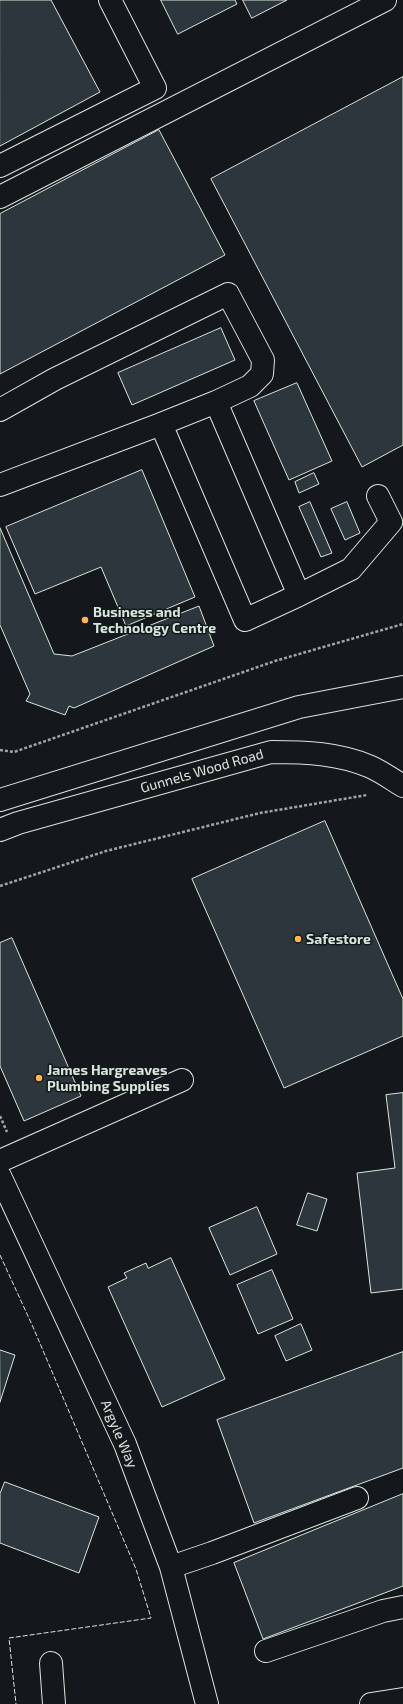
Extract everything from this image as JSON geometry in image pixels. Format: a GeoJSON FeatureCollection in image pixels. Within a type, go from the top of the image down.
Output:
{"type":"FeatureCollection","features":[{"type":"Feature","properties":{"kind":"main road"},"geometry":{"type":"LineString","coordinates":[[0,166],[155,88],[110,0]]}},
{"type":"Feature","properties":{"kind":"main road"},"geometry":{"type":"LineString","coordinates":[[0,197],[385,0]]}},
{"type":"Feature","properties":{"kind":"main road"},"geometry":{"type":"LineString","coordinates":[[0,410],[55,379],[228,294],[263,360],[262,374],[250,386],[216,402],[0,486]]}},
{"type":"Feature","properties":{"kind":"main road"},"geometry":{"type":"LineString","coordinates":[[216,402],[299,595]]}},
{"type":"Feature","properties":{"kind":"main road"},"geometry":{"type":"LineString","coordinates":[[161,424],[245,620],[351,569],[391,522],[378,496]]}},
{"type":"Feature","properties":{"kind":"main road"},"geometry":{"type":"LineString","coordinates":[[3,796],[299,707],[403,687]]}},
{"type":"Feature","properties":{"kind":"main road","name":"Gunnels Wood Road"},"geometry":{"type":"LineString","coordinates":[[0,830],[18,822],[271,752],[303,752],[341,757],[372,768],[403,786]]}},
{"type":"Feature","properties":{"kind":"main road"},"geometry":{"type":"LineString","coordinates":[[0,1161],[182,1080]]}},
{"type":"Feature","properties":{"kind":"main road","name":"Argyle Way"},"geometry":{"type":"LineString","coordinates":[[0,1176],[126,1444],[171,1567],[207,1704]]}},
{"type":"Feature","properties":{"kind":"main road"},"geometry":{"type":"LineString","coordinates":[[171,1567],[212,1554],[357,1498]]}},
{"type":"Feature","properties":{"kind":"main road"},"geometry":{"type":"LineString","coordinates":[[266,1651],[383,1611],[403,1607]]}},
{"type":"Feature","properties":{"kind":"main road"},"geometry":{"type":"LineString","coordinates":[[51,1663],[54,1704]]}},
{"type":"Feature","properties":{"kind":"main road"},"geometry":{"type":"LineString","coordinates":[[371,1704],[403,1699]]}},
{"type":"Feature","properties":{"kind":"path"},"geometry":{"type":"LineString","coordinates":[[0,750],[14,752],[275,661],[403,624]]}},
{"type":"Feature","properties":{"kind":"path"},"geometry":{"type":"LineString","coordinates":[[0,886],[106,851],[253,815],[366,795]]}},
{"type":"Feature","properties":{"kind":"building"},"geometry":{"type":"Polygon","coordinates":[[[0,0],[51,0],[100,92],[0,146],[0,0]]]}},
{"type":"Feature","properties":{"kind":"building"},"geometry":{"type":"Polygon","coordinates":[[[161,0],[235,0],[237,4],[178,34],[161,0]]]}},
{"type":"Feature","properties":{"kind":"building"},"geometry":{"type":"Polygon","coordinates":[[[243,0],[287,0],[252,18],[243,0]]]}},
{"type":"Feature","properties":{"kind":"building"},"geometry":{"type":"Polygon","coordinates":[[[403,77],[403,445],[362,467],[211,179],[403,77]]]}},
{"type":"Feature","properties":{"kind":"building"},"geometry":{"type":"Polygon","coordinates":[[[159,130],[225,255],[0,374],[0,214],[159,130]]]}},
{"type":"Feature","properties":{"kind":"building"},"geometry":{"type":"Polygon","coordinates":[[[221,328],[235,360],[132,405],[118,373],[221,328]]]}},
{"type":"Feature","properties":{"kind":"building"},"geometry":{"type":"Polygon","coordinates":[[[297,383],[332,461],[289,480],[254,401],[297,383]]]}},
{"type":"Feature","properties":{"kind":"building"},"geometry":{"type":"Polygon","coordinates":[[[142,470],[195,597],[126,626],[101,567],[35,594],[6,527],[142,470]]]}},
{"type":"Feature","properties":{"kind":"building"},"geometry":{"type":"Polygon","coordinates":[[[314,473],[319,484],[299,493],[295,482],[314,473]]]}},
{"type":"Feature","properties":{"kind":"building"},"geometry":{"type":"Polygon","coordinates":[[[310,502],[332,553],[321,557],[299,507],[310,502]]]}},
{"type":"Feature","properties":{"kind":"building"},"geometry":{"type":"Polygon","coordinates":[[[347,502],[360,533],[345,540],[331,509],[347,502]]]}},
{"type":"Feature","properties":{"kind":"building"},"geometry":{"type":"Polygon","coordinates":[[[0,528],[54,654],[72,656],[199,606],[214,646],[74,708],[69,706],[65,715],[26,701],[30,694],[0,625],[0,528]]]}},
{"type":"Feature","properties":{"kind":"building","name":"Safestore"},"geometry":{"type":"Polygon","coordinates":[[[325,821],[403,999],[403,1036],[284,1088],[192,879],[325,821]]]}},
{"type":"Feature","properties":{"kind":"building"},"geometry":{"type":"Polygon","coordinates":[[[12,938],[81,1096],[24,1121],[0,1066],[0,943],[12,938]]]}},
{"type":"Feature","properties":{"kind":"building"},"geometry":{"type":"Polygon","coordinates":[[[403,1093],[403,1289],[371,1293],[357,1173],[395,1168],[386,1095],[403,1093]]]}},
{"type":"Feature","properties":{"kind":"building"},"geometry":{"type":"Polygon","coordinates":[[[308,1193],[327,1199],[317,1231],[297,1225],[308,1193]]]}},
{"type":"Feature","properties":{"kind":"building"},"geometry":{"type":"Polygon","coordinates":[[[257,1207],[277,1254],[230,1275],[209,1228],[257,1207]]]}},
{"type":"Feature","properties":{"kind":"building"},"geometry":{"type":"Polygon","coordinates":[[[171,1258],[225,1379],[162,1407],[108,1287],[127,1278],[124,1273],[146,1263],[148,1268],[171,1258]]]}},
{"type":"Feature","properties":{"kind":"building"},"geometry":{"type":"Polygon","coordinates":[[[272,1270],[293,1319],[258,1334],[237,1285],[272,1270]]]}},
{"type":"Feature","properties":{"kind":"building"},"geometry":{"type":"Polygon","coordinates":[[[301,1324],[312,1350],[286,1361],[275,1336],[301,1324]]]}},
{"type":"Feature","properties":{"kind":"building"},"geometry":{"type":"Polygon","coordinates":[[[0,1350],[15,1355],[0,1402],[0,1350]]]}},
{"type":"Feature","properties":{"kind":"building"},"geometry":{"type":"Polygon","coordinates":[[[403,1352],[403,1468],[254,1523],[217,1420],[403,1352]]]}},
{"type":"Feature","properties":{"kind":"building"},"geometry":{"type":"Polygon","coordinates":[[[5,1482],[99,1517],[79,1573],[0,1543],[0,1494],[5,1482]]]}},
{"type":"Feature","properties":{"kind":"building"},"geometry":{"type":"Polygon","coordinates":[[[403,1494],[403,1586],[263,1639],[234,1563],[403,1494]]]}},
{"type":"Feature","properties":{"kind":"fence"},"geometry":{"type":"LineString","coordinates":[[0,1255],[33,1327],[136,1569],[151,1618],[9,1638],[16,1704]]}},
{"type":"Feature","properties":{"kind":"place","name":"Business and Technology Centre"},"geometry":{"type":"Point","coordinates":[85,620]}},
{"type":"Feature","properties":{"kind":"place","name":"Safestore"},"geometry":{"type":"Point","coordinates":[298,939]}},
{"type":"Feature","properties":{"kind":"place","name":"James Hargreaves Plumbing Supplies"},"geometry":{"type":"Point","coordinates":[39,1078]}}]}
